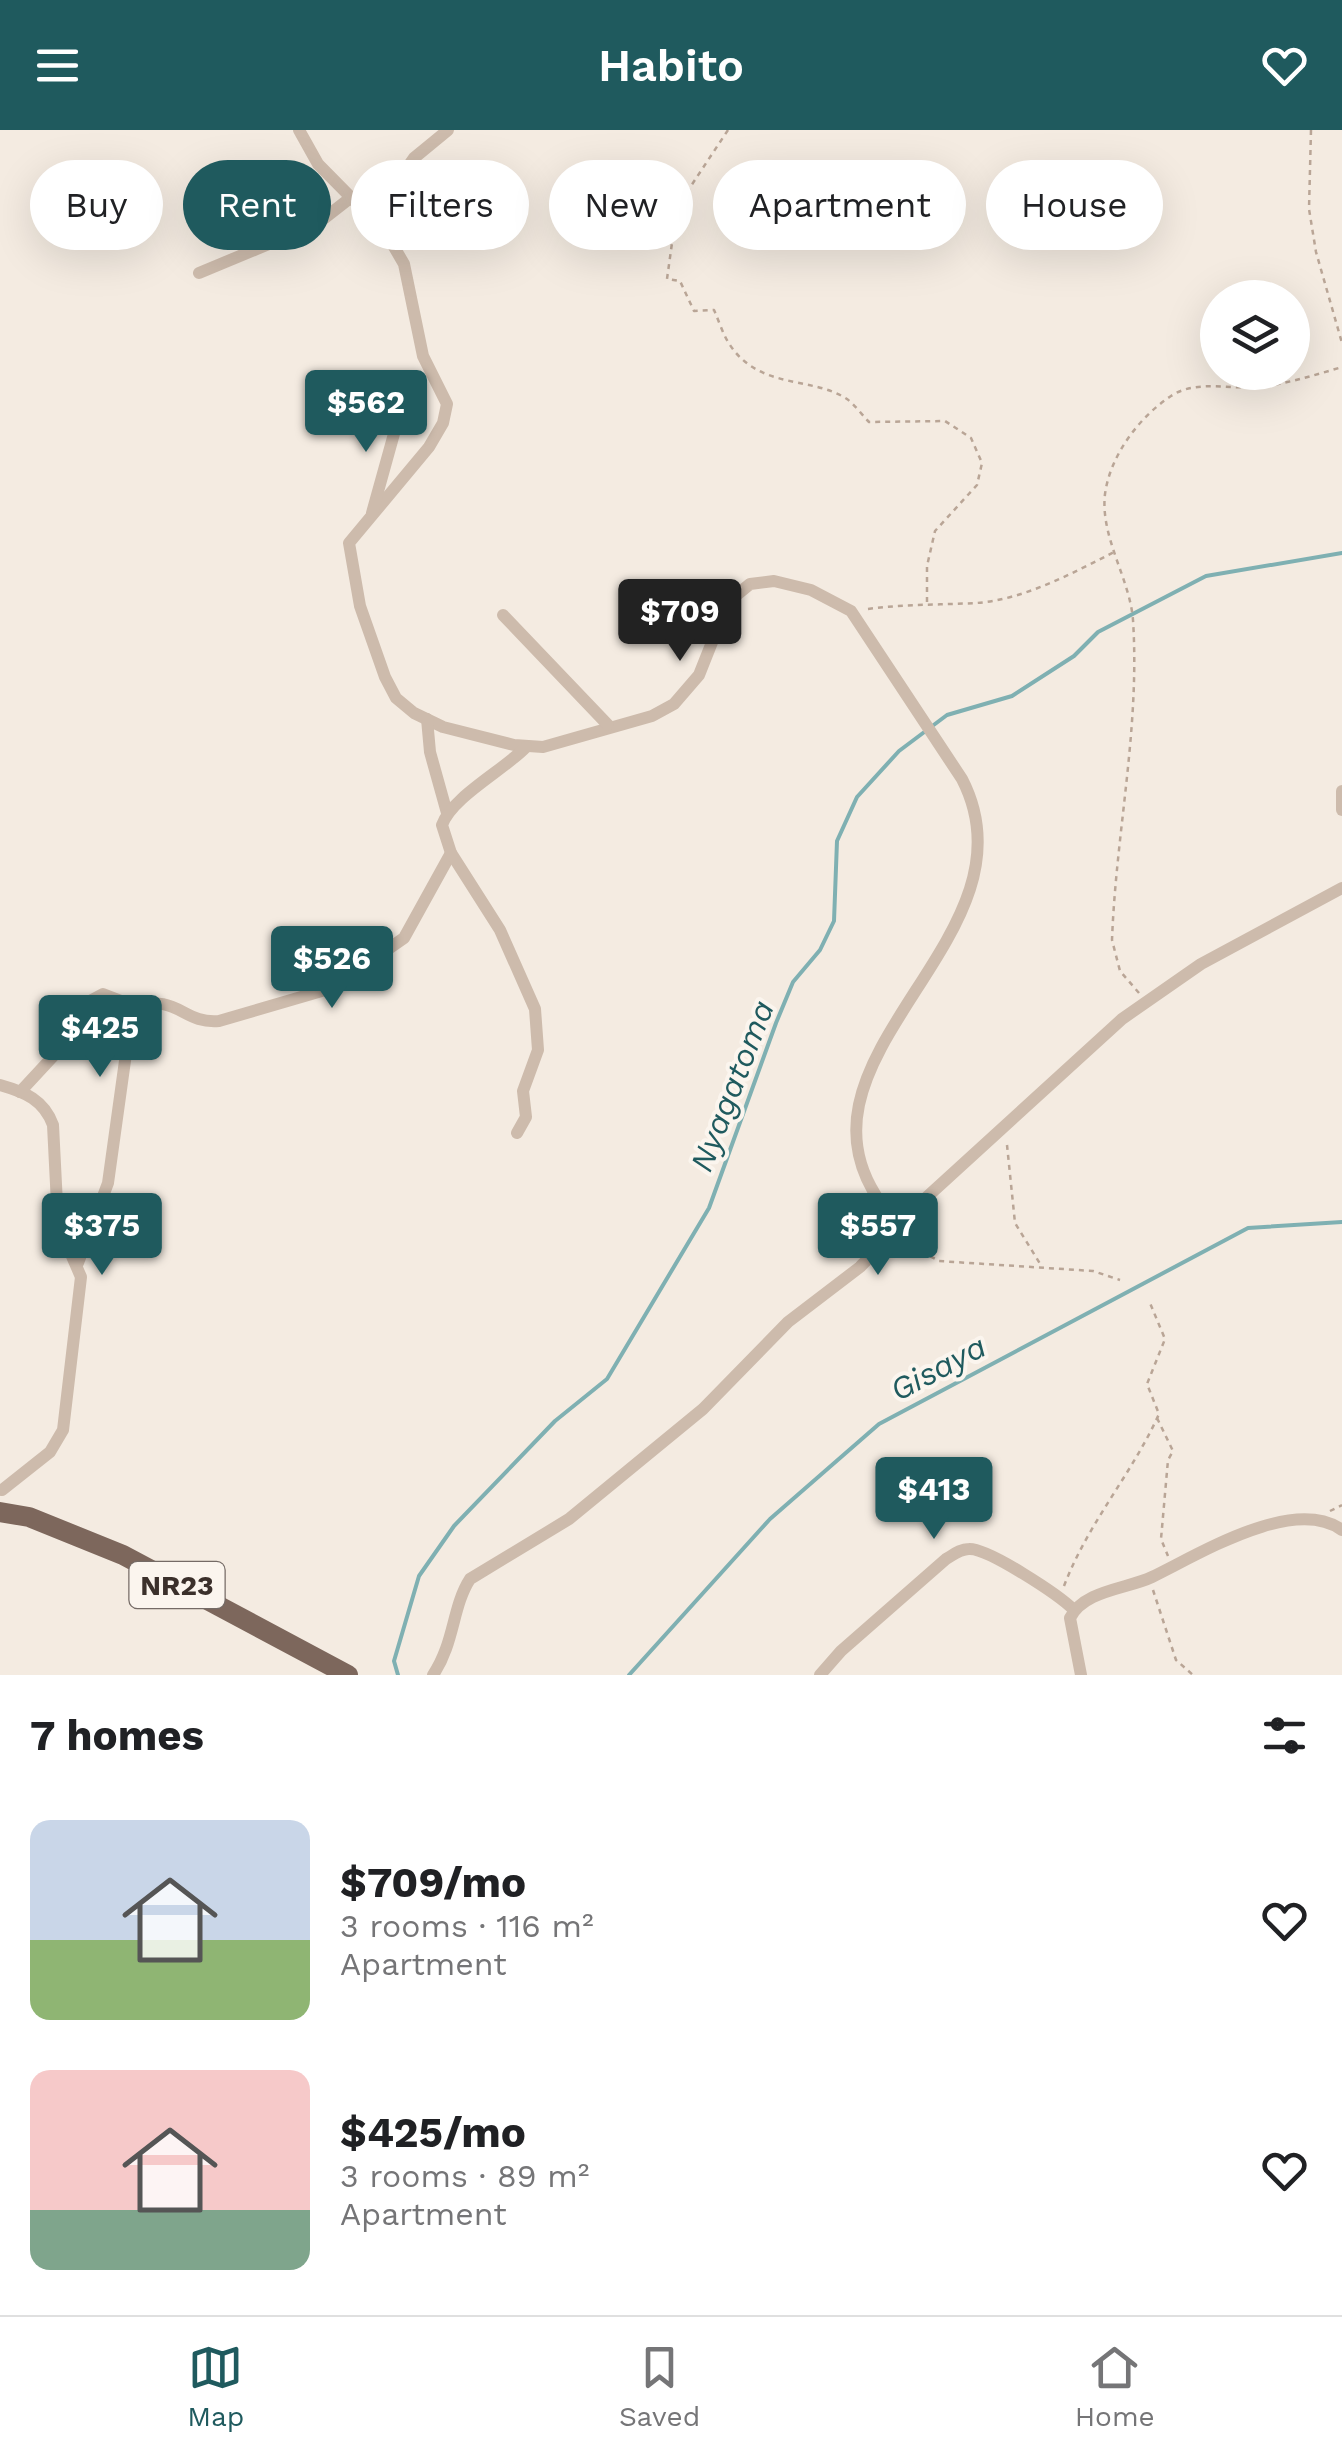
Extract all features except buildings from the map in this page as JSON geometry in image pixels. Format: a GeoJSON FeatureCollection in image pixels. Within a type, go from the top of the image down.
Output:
{"type":"FeatureCollection","features":[{"type":"Feature","properties":{"kind":"main road","name":"NR23"},"geometry":{"type":"LineString","coordinates":[[0,1512],[29,1516],[123,1555],[348,1675]]}},
{"type":"Feature","properties":{"kind":"street"},"geometry":{"type":"LineString","coordinates":[[199,273],[317,224],[349,199],[318,164],[299,130]]}},
{"type":"Feature","properties":{"kind":"street"},"geometry":{"type":"LineString","coordinates":[[413,160],[448,130]]}},
{"type":"Feature","properties":{"kind":"street"},"geometry":{"type":"LineString","coordinates":[[394,250],[404,264],[424,356],[445,394],[448,411],[408,476],[372,512],[349,543],[369,639],[396,698],[427,720],[526,747],[566,742],[608,725],[652,716],[674,704],[699,676],[728,602],[750,584],[774,581],[811,590],[851,610],[962,778],[975,804],[980,831],[979,857],[963,914],[878,1050],[860,1100],[856,1132],[864,1179],[896,1231]]}},
{"type":"Feature","properties":{"kind":"street"},"geometry":{"type":"LineString","coordinates":[[372,512],[397,423],[392,400]]}},
{"type":"Feature","properties":{"kind":"street"},"geometry":{"type":"LineString","coordinates":[[503,615],[608,725]]}},
{"type":"Feature","properties":{"kind":"street"},"geometry":{"type":"LineString","coordinates":[[427,720],[427,738],[447,813],[442,832],[451,854],[500,930],[535,1009],[538,1050],[522,1091],[527,1110],[517,1133]]}},
{"type":"Feature","properties":{"kind":"street"},"geometry":{"type":"LineString","coordinates":[[447,813],[526,747]]}},
{"type":"Feature","properties":{"kind":"street"},"geometry":{"type":"LineString","coordinates":[[1342,791],[1342,810]]}},
{"type":"Feature","properties":{"kind":"street"},"geometry":{"type":"LineString","coordinates":[[20,1092],[71,1038],[88,1002],[97,996],[112,996],[131,1008],[163,1002],[204,1022],[332,988],[404,938],[451,854]]}},
{"type":"Feature","properties":{"kind":"street"},"geometry":{"type":"LineString","coordinates":[[433,1675],[453,1637],[462,1592],[470,1580],[568,1519],[703,1410],[788,1322],[896,1231],[1122,1019],[1201,964],[1342,888]]}},
{"type":"Feature","properties":{"kind":"street"},"geometry":{"type":"LineString","coordinates":[[78,1263],[108,1183],[131,1008]]}},
{"type":"Feature","properties":{"kind":"street"},"geometry":{"type":"LineString","coordinates":[[0,1085],[20,1092],[48,1111],[54,1126],[58,1224],[81,1277],[63,1430],[50,1452],[1,1490]]}},
{"type":"Feature","properties":{"kind":"street"},"geometry":{"type":"LineString","coordinates":[[1074,1610],[1097,1596],[1150,1579],[1218,1542],[1267,1526],[1316,1520],[1342,1530]]}},
{"type":"Feature","properties":{"kind":"street"},"geometry":{"type":"LineString","coordinates":[[820,1675],[841,1651],[946,1559],[964,1550],[979,1552],[1060,1596],[1074,1610]]}},
{"type":"Feature","properties":{"kind":"street"},"geometry":{"type":"LineString","coordinates":[[1074,1610],[1071,1636],[1081,1675]]}},
{"type":"Feature","properties":{"kind":"path"},"geometry":{"type":"LineString","coordinates":[[728,130],[677,207],[667,279],[680,281],[694,311],[714,310],[730,347],[755,368],[789,385],[824,390],[848,400],[868,422],[944,421],[971,438],[982,463],[977,485],[934,531],[927,566],[927,602]]}},
{"type":"Feature","properties":{"kind":"path"},"geometry":{"type":"LineString","coordinates":[[1310,130],[1309,209],[1316,252],[1342,343]]}},
{"type":"Feature","properties":{"kind":"path"},"geometry":{"type":"LineString","coordinates":[[1146,1002],[1120,971],[1112,940],[1134,700],[1133,615],[1114,552],[1104,498],[1113,461],[1150,412],[1175,392],[1232,384],[1254,388],[1342,367]]}},
{"type":"Feature","properties":{"kind":"path"},"geometry":{"type":"LineString","coordinates":[[851,610],[927,602],[980,603],[1067,576],[1114,552]]}},
{"type":"Feature","properties":{"kind":"path"},"geometry":{"type":"LineString","coordinates":[[1005,1129],[1012,1212],[1042,1267]]}},
{"type":"Feature","properties":{"kind":"path"},"geometry":{"type":"LineString","coordinates":[[896,1231],[939,1261],[1093,1271],[1120,1280]]}},
{"type":"Feature","properties":{"kind":"path"},"geometry":{"type":"LineString","coordinates":[[1150,1304],[1165,1339],[1148,1384],[1174,1452],[1168,1460],[1161,1539],[1163,1551],[1177,1564]]}},
{"type":"Feature","properties":{"kind":"path"},"geometry":{"type":"LineString","coordinates":[[1060,1596],[1081,1543],[1158,1418]]}},
{"type":"Feature","properties":{"kind":"path"},"geometry":{"type":"LineString","coordinates":[[1150,1579],[1176,1660],[1194,1675]]}},
{"type":"Feature","properties":{"kind":"waterway","name":"Nyagatoma"},"geometry":{"type":"LineString","coordinates":[[398,1675],[394,1661],[419,1576],[454,1526],[555,1421],[607,1379],[709,1208],[793,982],[820,950],[834,921],[837,841],[857,797],[899,751],[947,715],[1012,696],[1074,656],[1098,632],[1206,576],[1342,553]]}},
{"type":"Feature","properties":{"kind":"waterway","name":"Gisaya"},"geometry":{"type":"LineString","coordinates":[[629,1675],[770,1519],[879,1424],[1248,1228],[1342,1222]]}}]}
